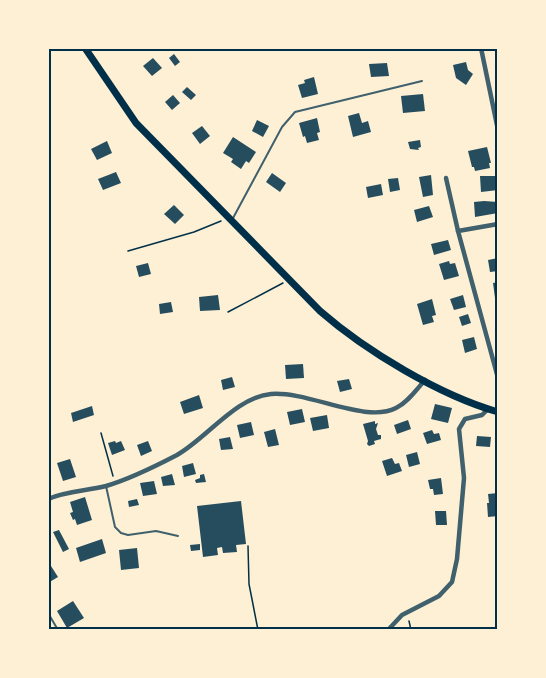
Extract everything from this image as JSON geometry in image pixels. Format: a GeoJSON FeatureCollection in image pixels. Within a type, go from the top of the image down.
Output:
{"type":"FeatureCollection","features":[{"type":"Feature","properties":{"kind":"main road"},"geometry":{"type":"LineString","coordinates":[[85,48],[136,123],[320,311],[345,332],[380,355],[425,380],[498,412]]}},
{"type":"Feature","properties":{"kind":"street"},"geometry":{"type":"LineString","coordinates":[[481,48],[498,130]]}},
{"type":"Feature","properties":{"kind":"street"},"geometry":{"type":"LineString","coordinates":[[446,178],[449,200],[498,378]]}},
{"type":"Feature","properties":{"kind":"street"},"geometry":{"type":"LineString","coordinates":[[458,231],[498,224]]}},
{"type":"Feature","properties":{"kind":"street"},"geometry":{"type":"LineString","coordinates":[[48,499],[59,494],[106,486],[136,475],[177,455],[194,444],[238,407],[258,397],[269,394],[299,396],[357,410],[388,412],[405,403],[425,380]]}},
{"type":"Feature","properties":{"kind":"street"},"geometry":{"type":"LineString","coordinates":[[388,630],[402,615],[439,596],[452,582],[457,559],[464,478],[459,429],[465,419],[482,415],[488,409]]}},
{"type":"Feature","properties":{"kind":"lane"},"geometry":{"type":"LineString","coordinates":[[231,219],[282,127],[296,112],[422,81]]}},
{"type":"Feature","properties":{"kind":"lane"},"geometry":{"type":"LineString","coordinates":[[106,486],[115,527],[121,533],[128,535],[156,531],[178,536]]}},
{"type":"Feature","properties":{"kind":"lane"},"geometry":{"type":"LineString","coordinates":[[48,613],[58,630]]}},
{"type":"Feature","properties":{"kind":"path"},"geometry":{"type":"LineString","coordinates":[[128,251],[231,219]]}},
{"type":"Feature","properties":{"kind":"path"},"geometry":{"type":"LineString","coordinates":[[228,312],[288,279]]}},
{"type":"Feature","properties":{"kind":"path"},"geometry":{"type":"LineString","coordinates":[[102,433],[115,482]]}},
{"type":"Feature","properties":{"kind":"path"},"geometry":{"type":"LineString","coordinates":[[248,546],[249,584],[258,630]]}},
{"type":"Feature","properties":{"kind":"path"},"geometry":{"type":"LineString","coordinates":[[409,621],[411,630]]}},
{"type":"Feature","properties":{"kind":"building"},"geometry":{"type":"Polygon","coordinates":[[[174,54],[180,62],[175,66],[169,58],[174,54]]]}},
{"type":"Feature","properties":{"kind":"building"},"geometry":{"type":"Polygon","coordinates":[[[153,58],[162,68],[152,76],[143,66],[153,58]]]}},
{"type":"Feature","properties":{"kind":"building"},"geometry":{"type":"Polygon","coordinates":[[[466,62],[468,70],[473,74],[466,85],[456,78],[453,65],[466,62]]]}},
{"type":"Feature","properties":{"kind":"building"},"geometry":{"type":"Polygon","coordinates":[[[387,63],[389,76],[371,77],[369,64],[387,63]]]}},
{"type":"Feature","properties":{"kind":"building"},"geometry":{"type":"Polygon","coordinates":[[[314,77],[318,94],[302,98],[298,85],[314,77]]]}},
{"type":"Feature","properties":{"kind":"building"},"geometry":{"type":"Polygon","coordinates":[[[187,87],[196,95],[191,100],[182,92],[187,87]]]}},
{"type":"Feature","properties":{"kind":"building"},"geometry":{"type":"Polygon","coordinates":[[[423,94],[425,111],[403,113],[401,96],[423,94]]]}},
{"type":"Feature","properties":{"kind":"building"},"geometry":{"type":"Polygon","coordinates":[[[173,95],[180,103],[172,110],[165,102],[173,95]]]}},
{"type":"Feature","properties":{"kind":"building"},"geometry":{"type":"Polygon","coordinates":[[[359,113],[362,123],[368,121],[371,132],[353,137],[348,116],[359,113]]]}},
{"type":"Feature","properties":{"kind":"building"},"geometry":{"type":"Polygon","coordinates":[[[317,118],[319,140],[307,143],[299,123],[317,118]]]}},
{"type":"Feature","properties":{"kind":"building"},"geometry":{"type":"Polygon","coordinates":[[[257,120],[269,126],[263,137],[252,131],[257,120]]]}},
{"type":"Feature","properties":{"kind":"building"},"geometry":{"type":"Polygon","coordinates":[[[202,126],[210,136],[200,144],[192,133],[202,126]]]}},
{"type":"Feature","properties":{"kind":"building"},"geometry":{"type":"Polygon","coordinates":[[[233,137],[256,152],[249,163],[246,161],[241,169],[231,162],[233,159],[223,153],[233,137]]]}},
{"type":"Feature","properties":{"kind":"building"},"geometry":{"type":"Polygon","coordinates":[[[420,140],[419,150],[410,149],[408,142],[420,140]]]}},
{"type":"Feature","properties":{"kind":"building"},"geometry":{"type":"Polygon","coordinates":[[[107,141],[112,153],[97,160],[91,149],[107,141]]]}},
{"type":"Feature","properties":{"kind":"building"},"geometry":{"type":"Polygon","coordinates":[[[487,147],[490,168],[475,171],[468,151],[487,147]]]}},
{"type":"Feature","properties":{"kind":"building"},"geometry":{"type":"Polygon","coordinates":[[[116,172],[121,183],[103,190],[98,179],[116,172]]]}},
{"type":"Feature","properties":{"kind":"building"},"geometry":{"type":"Polygon","coordinates":[[[272,173],[286,183],[280,192],[266,182],[272,173]]]}},
{"type":"Feature","properties":{"kind":"building"},"geometry":{"type":"Polygon","coordinates":[[[431,175],[433,195],[423,197],[419,177],[431,175]]]}},
{"type":"Feature","properties":{"kind":"building"},"geometry":{"type":"Polygon","coordinates":[[[480,176],[497,176],[498,190],[481,192],[480,176]]]}},
{"type":"Feature","properties":{"kind":"building"},"geometry":{"type":"Polygon","coordinates":[[[398,178],[400,190],[390,192],[388,179],[398,178]]]}},
{"type":"Feature","properties":{"kind":"building"},"geometry":{"type":"Polygon","coordinates":[[[381,184],[383,195],[368,198],[366,187],[381,184]]]}},
{"type":"Feature","properties":{"kind":"building"},"geometry":{"type":"Polygon","coordinates":[[[474,202],[498,202],[498,213],[475,217],[474,202]]]}},
{"type":"Feature","properties":{"kind":"building"},"geometry":{"type":"Polygon","coordinates":[[[174,205],[184,215],[175,224],[164,214],[174,205]]]}},
{"type":"Feature","properties":{"kind":"building"},"geometry":{"type":"Polygon","coordinates":[[[429,206],[433,217],[417,222],[414,210],[429,206]]]}},
{"type":"Feature","properties":{"kind":"building"},"geometry":{"type":"Polygon","coordinates":[[[448,240],[451,250],[434,255],[431,244],[448,240]]]}},
{"type":"Feature","properties":{"kind":"building"},"geometry":{"type":"Polygon","coordinates":[[[498,258],[498,271],[490,272],[488,260],[498,258]]]}},
{"type":"Feature","properties":{"kind":"building"},"geometry":{"type":"Polygon","coordinates":[[[449,261],[450,264],[455,263],[459,276],[444,280],[439,264],[449,261]]]}},
{"type":"Feature","properties":{"kind":"building"},"geometry":{"type":"Polygon","coordinates":[[[148,263],[151,274],[139,277],[136,266],[148,263]]]}},
{"type":"Feature","properties":{"kind":"building"},"geometry":{"type":"Polygon","coordinates":[[[498,282],[498,297],[495,298],[493,283],[498,282]]]}},
{"type":"Feature","properties":{"kind":"building"},"geometry":{"type":"Polygon","coordinates":[[[218,295],[220,310],[200,311],[199,297],[218,295]]]}},
{"type":"Feature","properties":{"kind":"building"},"geometry":{"type":"Polygon","coordinates":[[[463,295],[466,307],[454,310],[450,299],[463,295]]]}},
{"type":"Feature","properties":{"kind":"building"},"geometry":{"type":"Polygon","coordinates":[[[432,299],[436,315],[432,316],[434,322],[423,325],[417,304],[432,299]]]}},
{"type":"Feature","properties":{"kind":"building"},"geometry":{"type":"Polygon","coordinates":[[[171,302],[173,312],[160,314],[159,304],[171,302]]]}},
{"type":"Feature","properties":{"kind":"building"},"geometry":{"type":"Polygon","coordinates":[[[468,314],[471,323],[462,326],[459,317],[468,314]]]}},
{"type":"Feature","properties":{"kind":"building"},"geometry":{"type":"Polygon","coordinates":[[[474,337],[477,349],[465,353],[462,340],[474,337]]]}},
{"type":"Feature","properties":{"kind":"building"},"geometry":{"type":"Polygon","coordinates":[[[303,364],[304,378],[286,379],[285,365],[303,364]]]}},
{"type":"Feature","properties":{"kind":"building"},"geometry":{"type":"Polygon","coordinates":[[[232,377],[235,387],[223,390],[221,380],[232,377]]]}},
{"type":"Feature","properties":{"kind":"building"},"geometry":{"type":"Polygon","coordinates":[[[349,379],[352,389],[340,392],[337,381],[349,379]]]}},
{"type":"Feature","properties":{"kind":"building"},"geometry":{"type":"Polygon","coordinates":[[[199,395],[203,408],[184,414],[180,402],[199,395]]]}},
{"type":"Feature","properties":{"kind":"building"},"geometry":{"type":"Polygon","coordinates":[[[435,404],[452,408],[448,423],[431,419],[435,404]]]}},
{"type":"Feature","properties":{"kind":"building"},"geometry":{"type":"Polygon","coordinates":[[[92,406],[94,415],[73,422],[71,413],[92,406]]]}},
{"type":"Feature","properties":{"kind":"building"},"geometry":{"type":"Polygon","coordinates":[[[302,409],[305,422],[290,425],[287,412],[302,409]]]}},
{"type":"Feature","properties":{"kind":"building"},"geometry":{"type":"Polygon","coordinates":[[[327,415],[329,428],[313,431],[310,418],[327,415]]]}},
{"type":"Feature","properties":{"kind":"building"},"geometry":{"type":"Polygon","coordinates":[[[408,420],[411,429],[397,434],[394,425],[408,420]]]}},
{"type":"Feature","properties":{"kind":"building"},"geometry":{"type":"Polygon","coordinates":[[[375,421],[375,424],[378,423],[376,429],[381,439],[369,446],[363,424],[375,421]]]}},
{"type":"Feature","properties":{"kind":"building"},"geometry":{"type":"Polygon","coordinates":[[[251,422],[254,435],[240,438],[237,425],[251,422]]]}},
{"type":"Feature","properties":{"kind":"building"},"geometry":{"type":"Polygon","coordinates":[[[275,429],[279,445],[268,447],[264,432],[275,429]]]}},
{"type":"Feature","properties":{"kind":"building"},"geometry":{"type":"Polygon","coordinates":[[[432,430],[434,434],[439,433],[441,440],[427,444],[423,433],[432,430]]]}},
{"type":"Feature","properties":{"kind":"building"},"geometry":{"type":"Polygon","coordinates":[[[477,436],[491,437],[490,447],[476,446],[477,436]]]}},
{"type":"Feature","properties":{"kind":"building"},"geometry":{"type":"Polygon","coordinates":[[[230,437],[233,449],[221,450],[219,439],[230,437]]]}},
{"type":"Feature","properties":{"kind":"building"},"geometry":{"type":"Polygon","coordinates":[[[115,441],[116,443],[121,441],[125,450],[112,455],[108,443],[115,441]]]}},
{"type":"Feature","properties":{"kind":"building"},"geometry":{"type":"Polygon","coordinates":[[[148,441],[152,451],[141,456],[137,445],[148,441]]]}},
{"type":"Feature","properties":{"kind":"building"},"geometry":{"type":"Polygon","coordinates":[[[417,452],[420,464],[409,467],[406,455],[417,452]]]}},
{"type":"Feature","properties":{"kind":"building"},"geometry":{"type":"Polygon","coordinates":[[[392,458],[395,464],[399,463],[402,471],[387,476],[382,461],[392,458]]]}},
{"type":"Feature","properties":{"kind":"building"},"geometry":{"type":"Polygon","coordinates":[[[70,459],[76,477],[63,481],[57,463],[70,459]]]}},
{"type":"Feature","properties":{"kind":"building"},"geometry":{"type":"Polygon","coordinates":[[[193,463],[196,474],[184,477],[182,466],[193,463]]]}},
{"type":"Feature","properties":{"kind":"building"},"geometry":{"type":"Polygon","coordinates":[[[172,474],[175,485],[163,486],[161,477],[172,474]]]}},
{"type":"Feature","properties":{"kind":"building"},"geometry":{"type":"Polygon","coordinates":[[[204,474],[206,482],[196,483],[195,480],[204,474]]]}},
{"type":"Feature","properties":{"kind":"building"},"geometry":{"type":"Polygon","coordinates":[[[441,478],[443,494],[434,495],[428,480],[441,478]]]}},
{"type":"Feature","properties":{"kind":"building"},"geometry":{"type":"Polygon","coordinates":[[[154,481],[157,494],[143,496],[140,483],[154,481]]]}},
{"type":"Feature","properties":{"kind":"building"},"geometry":{"type":"Polygon","coordinates":[[[498,493],[498,516],[488,517],[488,494],[498,493]]]}},
{"type":"Feature","properties":{"kind":"building"},"geometry":{"type":"Polygon","coordinates":[[[85,497],[92,520],[77,525],[70,513],[73,512],[70,502],[85,497]]]}},
{"type":"Feature","properties":{"kind":"building"},"geometry":{"type":"Polygon","coordinates":[[[137,499],[139,505],[129,507],[128,501],[137,499]]]}},
{"type":"Feature","properties":{"kind":"building"},"geometry":{"type":"Polygon","coordinates":[[[241,501],[246,544],[236,545],[237,552],[223,553],[222,547],[217,548],[218,555],[203,557],[197,506],[241,501]]]}},
{"type":"Feature","properties":{"kind":"building"},"geometry":{"type":"Polygon","coordinates":[[[435,511],[446,511],[447,525],[436,525],[435,511]]]}},
{"type":"Feature","properties":{"kind":"building"},"geometry":{"type":"Polygon","coordinates":[[[59,530],[69,549],[63,552],[53,532],[59,530]]]}},
{"type":"Feature","properties":{"kind":"building"},"geometry":{"type":"Polygon","coordinates":[[[102,539],[106,553],[80,562],[76,548],[102,539]]]}},
{"type":"Feature","properties":{"kind":"building"},"geometry":{"type":"Polygon","coordinates":[[[200,544],[200,550],[191,551],[190,545],[200,544]]]}},
{"type":"Feature","properties":{"kind":"building"},"geometry":{"type":"Polygon","coordinates":[[[137,548],[139,568],[121,570],[119,550],[137,548]]]}},
{"type":"Feature","properties":{"kind":"building"},"geometry":{"type":"Polygon","coordinates":[[[51,566],[58,577],[48,583],[48,567],[51,566]]]}},
{"type":"Feature","properties":{"kind":"building"},"geometry":{"type":"Polygon","coordinates":[[[73,601],[84,618],[67,628],[57,611],[73,601]]]}}]}
